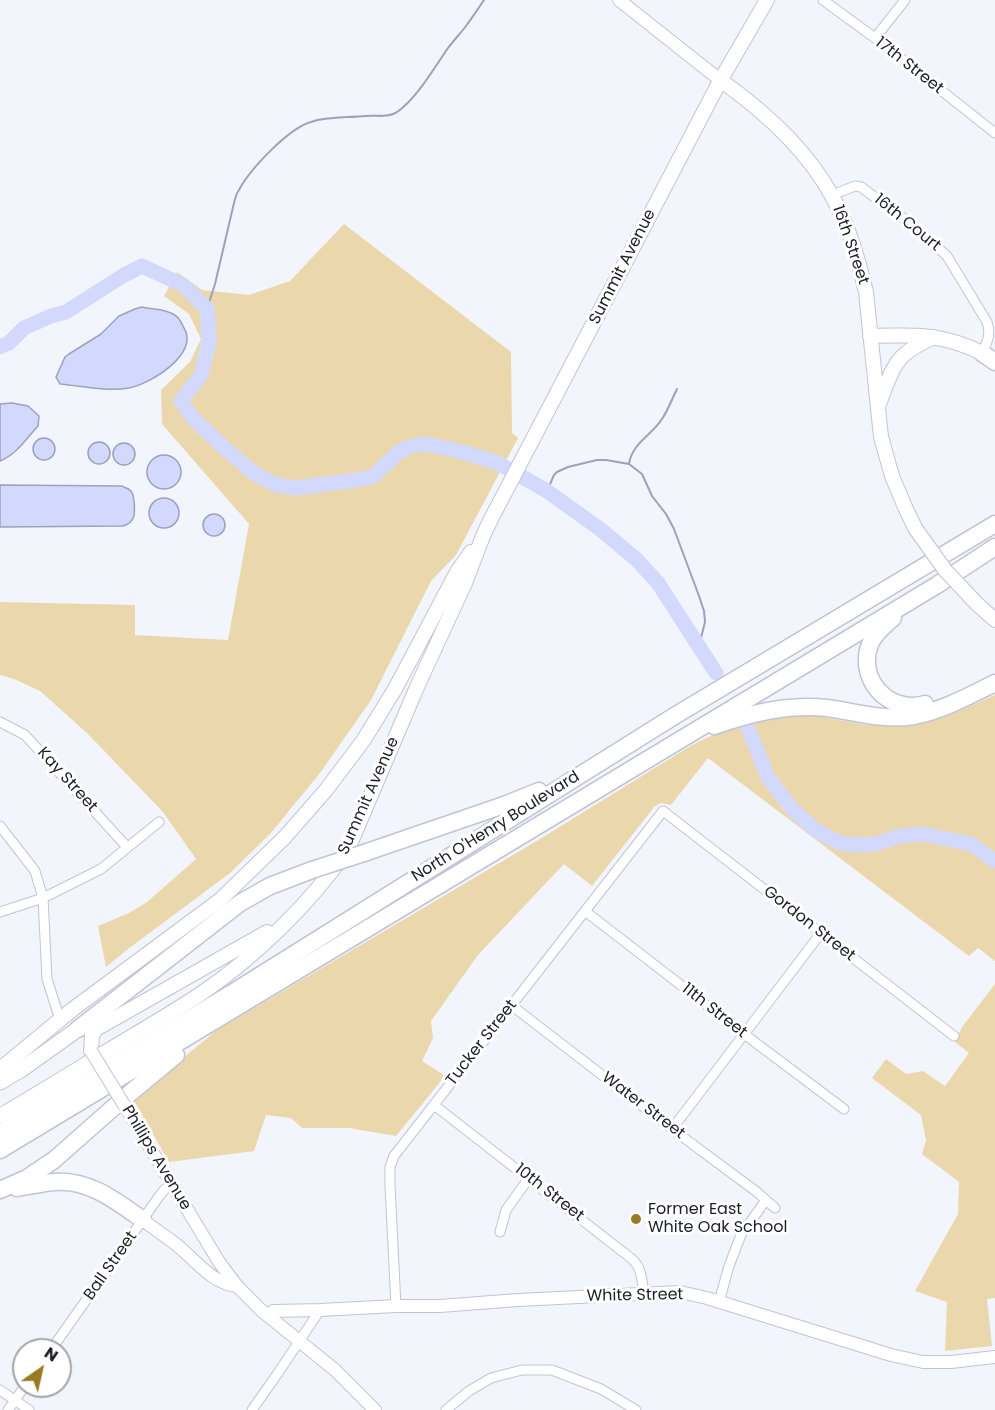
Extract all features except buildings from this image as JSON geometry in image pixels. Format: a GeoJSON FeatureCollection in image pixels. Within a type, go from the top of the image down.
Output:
{"type":"FeatureCollection","features":[{"type":"Feature","properties":{"kind":"highway","name":"North O'Henry Boulevard"},"geometry":{"type":"LineString","coordinates":[[0,1133],[232,993],[584,772],[995,524]]}},
{"type":"Feature","properties":{"kind":"highway","name":"North O'Henry Boulevard"},"geometry":{"type":"LineString","coordinates":[[0,1150],[937,585],[995,547]]}},
{"type":"Feature","properties":{"kind":"highway"},"geometry":{"type":"LineString","coordinates":[[937,585],[898,614],[875,636],[867,659],[868,674],[873,684],[891,701],[914,706],[940,698],[995,673]]}},
{"type":"Feature","properties":{"kind":"highway"},"geometry":{"type":"LineString","coordinates":[[682,737],[745,715],[793,707],[828,708],[884,718],[913,716],[945,708],[995,683]]}},
{"type":"Feature","properties":{"kind":"highway"},"geometry":{"type":"LineString","coordinates":[[78,1029],[240,903],[270,886],[504,805],[584,772]]}},
{"type":"Feature","properties":{"kind":"highway"},"geometry":{"type":"LineString","coordinates":[[1,1190],[27,1178],[54,1160],[218,1020]]}},
{"type":"Feature","properties":{"kind":"highway"},"geometry":{"type":"LineString","coordinates":[[1,1190],[56,1182],[75,1183],[100,1191],[143,1220]]}},
{"type":"Feature","properties":{"kind":"main road","name":"Summit Avenue"},"geometry":{"type":"LineString","coordinates":[[0,1116],[201,994],[245,960],[298,911],[313,896],[348,849],[417,687],[465,583],[483,536],[507,487],[720,80],[767,0]]}},
{"type":"Feature","properties":{"kind":"main road","name":"16th Street"},"geometry":{"type":"LineString","coordinates":[[720,80],[748,99],[780,128],[813,167],[832,195],[850,236],[861,270],[866,292],[881,437],[885,456],[904,507],[915,528],[945,570],[976,604],[995,620]]}},
{"type":"Feature","properties":{"kind":"main road"},"geometry":{"type":"LineString","coordinates":[[870,336],[934,337],[951,340],[989,357]]}},
{"type":"Feature","properties":{"kind":"main road"},"geometry":{"type":"LineString","coordinates":[[878,409],[889,378],[903,356],[934,337]]}},
{"type":"Feature","properties":{"kind":"main road","name":"Summit Avenue"},"geometry":{"type":"LineString","coordinates":[[0,1070],[73,1009],[220,900],[284,838],[326,790],[363,741],[395,689],[457,572],[483,536]]}},
{"type":"Feature","properties":{"kind":"main road"},"geometry":{"type":"LineString","coordinates":[[91,1051],[92,1035],[96,1029],[266,933],[298,911]]}},
{"type":"Feature","properties":{"kind":"main road"},"geometry":{"type":"LineString","coordinates":[[0,1082],[78,1029],[79,1016],[144,963],[155,948]]}},
{"type":"Feature","properties":{"kind":"street","name":"16th Street"},"geometry":{"type":"LineString","coordinates":[[619,0],[720,80]]}},
{"type":"Feature","properties":{"kind":"street","name":"17th Street"},"geometry":{"type":"LineString","coordinates":[[823,0],[995,133]]}},
{"type":"Feature","properties":{"kind":"street"},"geometry":{"type":"LineString","coordinates":[[875,38],[905,0]]}},
{"type":"Feature","properties":{"kind":"street","name":"16th Court"},"geometry":{"type":"LineString","coordinates":[[832,195],[855,186],[861,187],[910,223],[947,256],[987,321],[990,331],[989,357]]}},
{"type":"Feature","properties":{"kind":"street","name":"Kay Street"},"geometry":{"type":"LineString","coordinates":[[0,722],[25,735],[127,847]]}},
{"type":"Feature","properties":{"kind":"street","name":"Tucker Street"},"geometry":{"type":"LineString","coordinates":[[396,1306],[390,1186],[390,1167],[394,1156],[663,811]]}},
{"type":"Feature","properties":{"kind":"street","name":"Gordon Street"},"geometry":{"type":"LineString","coordinates":[[663,811],[954,1036]]}},
{"type":"Feature","properties":{"kind":"street"},"geometry":{"type":"LineString","coordinates":[[0,912],[43,898],[101,869],[159,822]]}},
{"type":"Feature","properties":{"kind":"street"},"geometry":{"type":"LineString","coordinates":[[0,826],[35,871],[43,898],[46,968],[60,1020]]}},
{"type":"Feature","properties":{"kind":"street","name":"11th Street"},"geometry":{"type":"LineString","coordinates":[[585,911],[844,1109]]}},
{"type":"Feature","properties":{"kind":"street"},"geometry":{"type":"LineString","coordinates":[[672,1129],[821,933]]}},
{"type":"Feature","properties":{"kind":"street"},"geometry":{"type":"LineString","coordinates":[[51,993],[73,1009]]}},
{"type":"Feature","properties":{"kind":"street","name":"Water Street"},"geometry":{"type":"LineString","coordinates":[[511,1005],[775,1208]]}},
{"type":"Feature","properties":{"kind":"street","name":"Phillips Avenue"},"geometry":{"type":"LineString","coordinates":[[78,1029],[219,1262],[237,1286],[269,1316],[335,1370],[375,1410]]}},
{"type":"Feature","properties":{"kind":"street","name":"10th Street"},"geometry":{"type":"LineString","coordinates":[[434,1105],[632,1259],[638,1265],[644,1294]]}},
{"type":"Feature","properties":{"kind":"street"},"geometry":{"type":"LineString","coordinates":[[500,1232],[506,1210],[529,1178]]}},
{"type":"Feature","properties":{"kind":"street","name":"Ball Street"},"geometry":{"type":"LineString","coordinates":[[59,1338],[160,1195],[172,1185]]}},
{"type":"Feature","properties":{"kind":"street"},"geometry":{"type":"LineString","coordinates":[[719,1302],[741,1235],[766,1200]]}},
{"type":"Feature","properties":{"kind":"street","name":"Phillips Avenue"},"geometry":{"type":"LineString","coordinates":[[143,1220],[220,1281],[237,1286]]}},
{"type":"Feature","properties":{"kind":"street","name":"White Street"},"geometry":{"type":"LineString","coordinates":[[269,1316],[273,1311],[440,1306],[680,1292],[891,1355],[923,1362],[951,1362],[995,1357]]}},
{"type":"Feature","properties":{"kind":"street"},"geometry":{"type":"LineString","coordinates":[[252,1410],[320,1310]]}},
{"type":"Feature","properties":{"kind":"street"},"geometry":{"type":"LineString","coordinates":[[446,1410],[469,1391],[491,1378],[522,1370],[552,1370],[601,1389],[621,1406],[636,1410]]}},
{"type":"Feature","properties":{"kind":"street"},"geometry":{"type":"LineString","coordinates":[[0,1390],[29,1410]]}},
{"type":"Feature","properties":{"kind":"street"},"geometry":{"type":"LineString","coordinates":[[8,1410],[15,1400]]}},
{"type":"Feature","properties":{"kind":"shaded area"},"geometry":{"type":"Polygon","coordinates":[[[344,224],[511,352],[512,433],[518,438],[456,555],[431,581],[371,700],[320,773],[270,834],[230,873],[106,967],[98,926],[129,913],[147,902],[196,859],[163,812],[88,734],[40,691],[0,675],[0,602],[135,605],[135,635],[228,640],[249,524],[162,424],[161,390],[190,362],[201,339],[189,314],[164,296],[177,272],[202,290],[249,295],[290,281],[344,224]]]}},
{"type":"Feature","properties":{"kind":"shaded area"},"geometry":{"type":"Polygon","coordinates":[[[995,695],[995,961],[978,948],[969,956],[708,758],[671,805],[661,803],[655,806],[592,886],[564,864],[478,955],[431,1021],[433,1038],[422,1061],[445,1076],[396,1136],[349,1128],[302,1128],[291,1118],[266,1115],[254,1151],[169,1162],[133,1099],[217,1030],[540,839],[692,745],[729,727],[800,713],[868,725],[906,726],[952,714],[995,695]]]}},
{"type":"Feature","properties":{"kind":"shaded area"},"geometry":{"type":"Polygon","coordinates":[[[995,984],[995,1298],[987,1299],[992,1346],[945,1351],[947,1302],[915,1291],[958,1214],[959,1182],[922,1154],[926,1140],[921,1115],[872,1078],[886,1059],[906,1074],[923,1071],[945,1086],[969,1053],[955,1042],[962,1027],[995,984]]]}},
{"type":"Feature","properties":{"kind":"water"},"geometry":{"type":"Polygon","coordinates":[[[142,307],[175,315],[184,328],[187,338],[185,347],[171,366],[149,380],[129,388],[103,389],[60,384],[56,377],[65,357],[101,334],[119,316],[142,307]]]}},
{"type":"Feature","properties":{"kind":"water"},"geometry":{"type":"Polygon","coordinates":[[[12,403],[28,406],[39,416],[38,426],[16,450],[0,461],[0,404],[12,403]]]}},
{"type":"Feature","properties":{"kind":"water"},"geometry":{"type":"Polygon","coordinates":[[[44,438],[52,441],[55,449],[52,457],[44,460],[36,457],[33,449],[36,441],[44,438]]]}},
{"type":"Feature","properties":{"kind":"water"},"geometry":{"type":"Polygon","coordinates":[[[99,442],[107,445],[110,453],[107,461],[99,464],[91,461],[88,453],[91,445],[99,442]]]}},
{"type":"Feature","properties":{"kind":"water"},"geometry":{"type":"Polygon","coordinates":[[[124,443],[132,446],[135,454],[132,462],[124,465],[116,462],[113,454],[116,446],[124,443]]]}},
{"type":"Feature","properties":{"kind":"water"},"geometry":{"type":"Polygon","coordinates":[[[164,455],[176,460],[181,472],[176,484],[164,489],[152,484],[147,472],[152,460],[164,455]]]}},
{"type":"Feature","properties":{"kind":"water"},"geometry":{"type":"Polygon","coordinates":[[[0,485],[122,486],[133,494],[134,516],[123,526],[0,527],[0,485]]]}},
{"type":"Feature","properties":{"kind":"water"},"geometry":{"type":"Polygon","coordinates":[[[164,498],[175,502],[179,513],[175,524],[164,528],[153,524],[149,513],[153,502],[164,498]]]}},
{"type":"Feature","properties":{"kind":"water"},"geometry":{"type":"Polygon","coordinates":[[[214,514],[222,517],[225,525],[222,533],[214,536],[206,533],[203,525],[206,517],[214,514]]]}},
{"type":"Feature","properties":{"kind":"waterway"},"geometry":{"type":"LineString","coordinates":[[207,309],[236,196],[244,181],[261,161],[292,132],[311,122],[331,118],[386,116],[397,112],[418,91],[484,0]]}},
{"type":"Feature","properties":{"kind":"waterway"},"geometry":{"type":"LineString","coordinates":[[0,347],[9,343],[24,328],[66,312],[142,266],[183,285],[207,309],[209,341],[201,375],[181,401],[192,417],[255,474],[277,485],[296,488],[363,479],[372,477],[399,452],[422,444],[462,452],[498,463],[547,491],[600,529],[636,559],[658,583],[716,673]]}},
{"type":"Feature","properties":{"kind":"waterway"},"geometry":{"type":"LineString","coordinates":[[629,464],[634,450],[662,419],[677,389]]}},
{"type":"Feature","properties":{"kind":"waterway"},"geometry":{"type":"LineString","coordinates":[[547,491],[557,472],[597,460],[629,464],[642,474],[652,496],[674,529],[704,611],[705,622],[699,646]]}},
{"type":"Feature","properties":{"kind":"waterway"},"geometry":{"type":"LineString","coordinates":[[746,723],[768,778],[793,810],[815,830],[840,843],[855,845],[876,844],[899,836],[923,834],[971,844],[995,861]]}},
{"type":"Feature","properties":{"kind":"place","name":"Former East White Oak School"},"geometry":{"type":"Point","coordinates":[636,1219]}}]}
